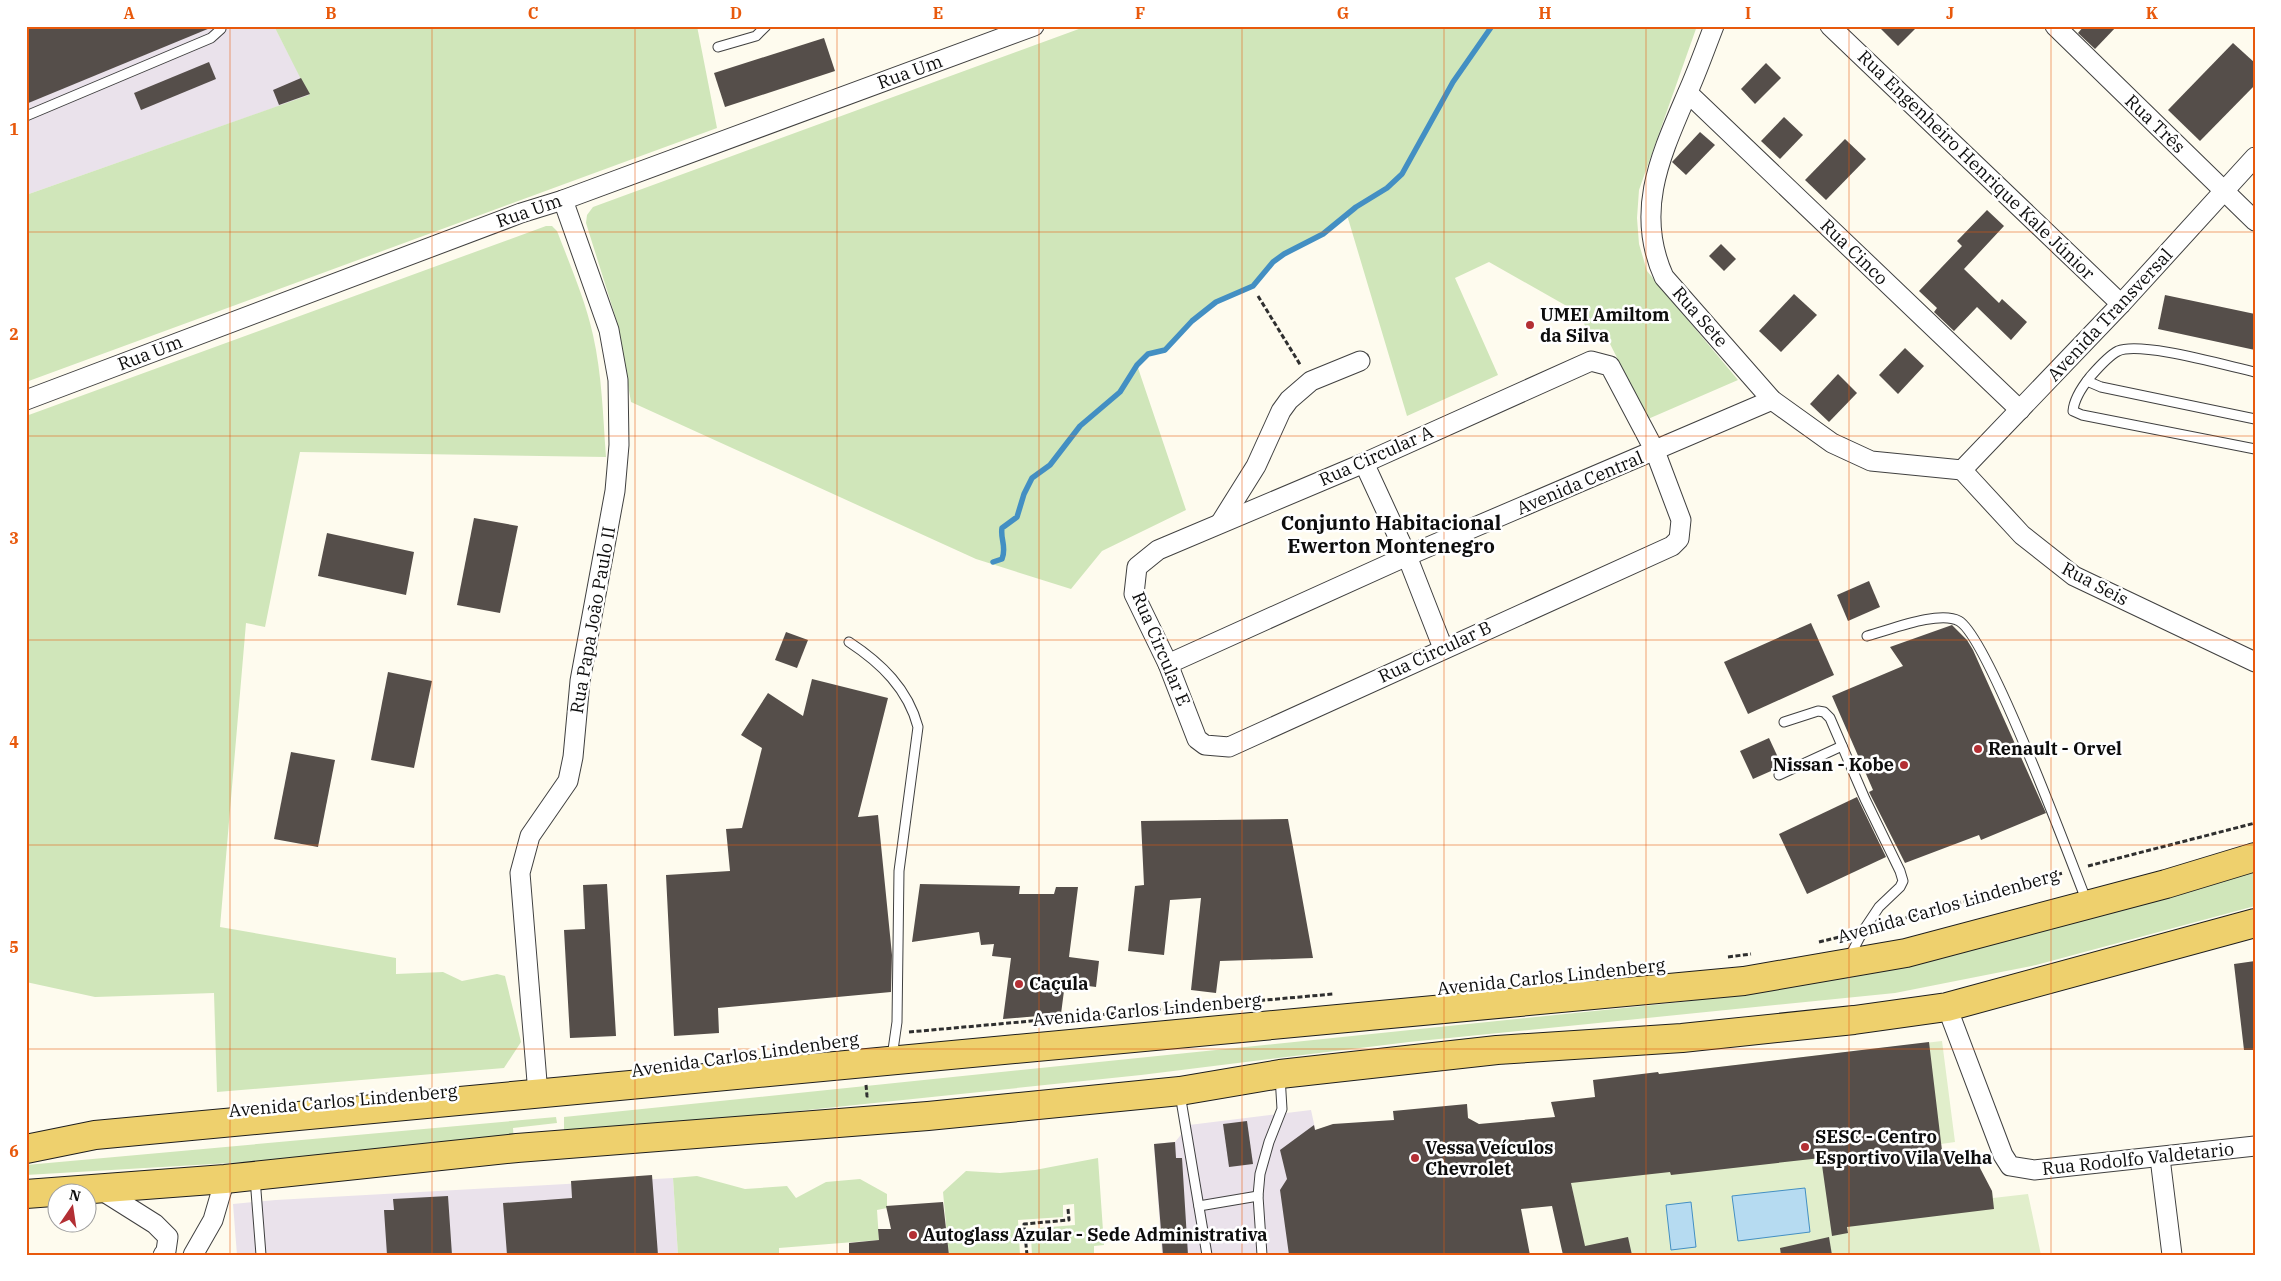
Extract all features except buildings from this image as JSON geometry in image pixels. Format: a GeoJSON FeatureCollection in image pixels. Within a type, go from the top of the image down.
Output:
{"type":"FeatureCollection","features":[{"type":"Feature","properties":{"kind":"main road","name":"Avenida Carlos Lindenberg"},"geometry":{"type":"LineString","coordinates":[[26,1149],[95,1135],[878,1064],[1744,982],[1906,953],[2166,884],[2255,856]]}},
{"type":"Feature","properties":{"kind":"main road"},"geometry":{"type":"LineString","coordinates":[[26,1194],[101,1190],[225,1179],[517,1148],[854,1123],[1180,1091],[1280,1074],[1497,1050],[1682,1038],[1947,1007],[2255,923]]}},
{"type":"Feature","properties":{"kind":"street","name":"Rua Um"},"geometry":{"type":"LineString","coordinates":[[26,400],[521,213],[563,200],[1034,26]]}},
{"type":"Feature","properties":{"kind":"street","name":"Rua Sete"},"geometry":{"type":"LineString","coordinates":[[1714,26],[1688,93],[1668,137],[1656,176],[1650,208],[1655,256],[1664,277],[1772,400],[1832,443],[1871,461],[1962,470]]}},
{"type":"Feature","properties":{"kind":"street","name":"Rua Engenheiro Henrique Kale Júnior"},"geometry":{"type":"LineString","coordinates":[[1830,26],[2121,304]]}},
{"type":"Feature","properties":{"kind":"street","name":"Rua Três"},"geometry":{"type":"LineString","coordinates":[[2055,26],[2255,220]]}},
{"type":"Feature","properties":{"kind":"street","name":"Rua Cinco"},"geometry":{"type":"LineString","coordinates":[[1688,93],[2020,410]]}},
{"type":"Feature","properties":{"kind":"street","name":"Avenida Transversal"},"geometry":{"type":"LineString","coordinates":[[1962,470],[2121,304],[2255,157]]}},
{"type":"Feature","properties":{"kind":"street","name":"Rua Papa João Paulo II"},"geometry":{"type":"LineString","coordinates":[[538,1094],[520,873],[530,836],[568,781],[573,757],[580,681],[615,491],[619,445],[618,380],[609,330],[563,200]]}},
{"type":"Feature","properties":{"kind":"street"},"geometry":{"type":"LineString","coordinates":[[1221,522],[1256,466],[1281,411],[1298,391],[1311,381],[1360,361]]}},
{"type":"Feature","properties":{"kind":"street","name":"Rua Circular A"},"geometry":{"type":"LineString","coordinates":[[1143,560],[1158,550],[1221,522],[1364,463],[1591,361],[1610,366],[1655,451]]}},
{"type":"Feature","properties":{"kind":"street","name":"Avenida Central"},"geometry":{"type":"LineString","coordinates":[[1168,664],[1407,556],[1772,400]]}},
{"type":"Feature","properties":{"kind":"street","name":"Rua Circular B"},"geometry":{"type":"LineString","coordinates":[[1197,739],[1205,745],[1229,747],[1443,648],[1672,546],[1678,539],[1681,520],[1655,451]]}},
{"type":"Feature","properties":{"kind":"street"},"geometry":{"type":"LineString","coordinates":[[1364,463],[1407,556],[1443,648]]}},
{"type":"Feature","properties":{"kind":"street","name":"Rua Seis"},"geometry":{"type":"LineString","coordinates":[[1962,470],[2022,535],[2074,576],[2255,662]]}},
{"type":"Feature","properties":{"kind":"street","name":"Rua Circular E"},"geometry":{"type":"LineString","coordinates":[[1143,560],[1137,567],[1134,594],[1168,664],[1197,739]]}},
{"type":"Feature","properties":{"kind":"street","name":"Rua Rodolfo Valdetario"},"geometry":{"type":"LineString","coordinates":[[1947,1007],[2003,1155],[2010,1166],[2034,1170],[2160,1158],[2255,1146]]}},
{"type":"Feature","properties":{"kind":"street"},"geometry":{"type":"LineString","coordinates":[[2160,1158],[2172,1255]]}},
{"type":"Feature","properties":{"kind":"street"},"geometry":{"type":"LineString","coordinates":[[194,1255],[213,1220],[225,1179]]}},
{"type":"Feature","properties":{"kind":"street"},"geometry":{"type":"LineString","coordinates":[[101,1190],[155,1224],[168,1237],[166,1251],[163,1255]]}},
{"type":"Feature","properties":{"kind":"lane"},"geometry":{"type":"LineString","coordinates":[[718,47],[756,36],[766,26]]}},
{"type":"Feature","properties":{"kind":"lane"},"geometry":{"type":"LineString","coordinates":[[26,116],[211,38],[221,29]]}},
{"type":"Feature","properties":{"kind":"lane"},"geometry":{"type":"LineString","coordinates":[[2255,372],[2134,348],[2117,352],[2087,381],[2074,403],[2073,411],[2082,415],[2255,450]]}},
{"type":"Feature","properties":{"kind":"lane"},"geometry":{"type":"LineString","coordinates":[[2087,381],[2101,387],[2255,419]]}},
{"type":"Feature","properties":{"kind":"lane"},"geometry":{"type":"LineString","coordinates":[[1867,636],[1943,616],[1960,622],[1967,628],[1991,669],[2039,781],[2088,904]]}},
{"type":"Feature","properties":{"kind":"lane"},"geometry":{"type":"LineString","coordinates":[[849,642],[873,658],[903,692],[913,708],[918,727],[899,871],[896,1034],[878,1064]]}},
{"type":"Feature","properties":{"kind":"lane"},"geometry":{"type":"LineString","coordinates":[[1784,722],[1818,711],[1824,712],[1830,718],[1903,881],[1900,887],[1879,907],[1863,931],[1847,963]]}},
{"type":"Feature","properties":{"kind":"lane"},"geometry":{"type":"LineString","coordinates":[[1779,775],[1842,746]]}},
{"type":"Feature","properties":{"kind":"lane"},"geometry":{"type":"LineString","coordinates":[[1262,1255],[1258,1196],[1260,1174],[1282,1109],[1280,1074]]}},
{"type":"Feature","properties":{"kind":"lane"},"geometry":{"type":"LineString","coordinates":[[1180,1091],[1207,1255]]}},
{"type":"Feature","properties":{"kind":"lane"},"geometry":{"type":"LineString","coordinates":[[255,1176],[261,1255]]}},
{"type":"Feature","properties":{"kind":"lane"},"geometry":{"type":"LineString","coordinates":[[1198,1206],[1258,1196]]}},
{"type":"Feature","properties":{"kind":"path"},"geometry":{"type":"LineString","coordinates":[[1258,296],[1311,381]]}},
{"type":"Feature","properties":{"kind":"path","name":"Avenida Carlos Lindenberg"},"geometry":{"type":"LineString","coordinates":[[1815,943],[2074,870],[2255,824]]}},
{"type":"Feature","properties":{"kind":"path"},"geometry":{"type":"LineString","coordinates":[[1724,958],[1759,953]]}},
{"type":"Feature","properties":{"kind":"path","name":"Avenida Carlos Lindenberg"},"geometry":{"type":"LineString","coordinates":[[896,1034],[1337,994]]}},
{"type":"Feature","properties":{"kind":"path"},"geometry":{"type":"LineString","coordinates":[[876,1096],[867,1096],[878,1064]]}},
{"type":"Feature","properties":{"kind":"path"},"geometry":{"type":"LineString","coordinates":[[1027,1255],[1024,1224],[1068,1220],[1068,1209]]}},
{"type":"Feature","properties":{"kind":"shaded area"},"geometry":{"type":"Polygon","coordinates":[[[26,26],[274,26],[310,95],[26,195],[26,26]]]}},
{"type":"Feature","properties":{"kind":"shaded area"},"geometry":{"type":"Polygon","coordinates":[[[1311,1110],[1343,1255],[1162,1255],[1154,1144],[1175,1142],[1189,1125],[1311,1110]]]}},
{"type":"Feature","properties":{"kind":"shaded area"},"geometry":{"type":"Polygon","coordinates":[[[673,1178],[678,1255],[237,1255],[233,1204],[673,1178]]]}},
{"type":"Feature","properties":{"kind":"green space"},"geometry":{"type":"Polygon","coordinates":[[[274,26],[697,26],[717,128],[26,382],[26,195],[309,95],[274,26]]]}},
{"type":"Feature","properties":{"kind":"green space"},"geometry":{"type":"Polygon","coordinates":[[[1087,26],[1697,26],[1639,190],[1637,218],[1639,244],[1647,271],[1738,380],[1648,419],[1605,334],[1591,338],[1579,313],[1489,262],[1455,278],[1498,375],[1407,416],[1347,215],[1323,234],[1284,254],[1273,262],[1253,286],[1216,302],[1192,321],[1165,350],[1148,354],[1137,365],[1186,510],[1102,551],[1071,589],[976,559],[631,402],[617,322],[586,223],[587,215],[593,207],[1087,26]]]}},
{"type":"Feature","properties":{"kind":"green space"},"geometry":{"type":"Polygon","coordinates":[[[546,226],[552,226],[557,231],[590,322],[600,380],[606,457],[300,452],[265,627],[246,623],[220,927],[396,958],[396,974],[443,972],[462,981],[497,974],[505,976],[521,1042],[504,1068],[217,1092],[214,993],[95,997],[26,982],[26,416],[546,226]]]}},
{"type":"Feature","properties":{"kind":"green space"},"geometry":{"type":"Polygon","coordinates":[[[2255,869],[2255,906],[2036,965],[1895,993],[1409,1042],[1141,1075],[521,1140],[521,1135],[564,1130],[564,1117],[1682,1002],[1754,992],[2255,869]]]}},
{"type":"Feature","properties":{"kind":"green space","name":"SESC - Centro Esportivo Vila Velha"},"geometry":{"type":"Polygon","coordinates":[[[1942,1041],[1955,1142],[1941,1144],[1943,1159],[1978,1155],[1981,1178],[1992,1191],[1993,1198],[2028,1194],[2041,1255],[1586,1255],[1571,1183],[1659,1074],[1942,1041]]]}},
{"type":"Feature","properties":{"kind":"green space"},"geometry":{"type":"Polygon","coordinates":[[[556,1117],[557,1123],[513,1128],[514,1141],[281,1160],[26,1175],[26,1165],[556,1117]]]}},
{"type":"Feature","properties":{"kind":"green space"},"geometry":{"type":"Polygon","coordinates":[[[1098,1158],[1104,1245],[1094,1246],[1094,1254],[1032,1255],[1031,1238],[1038,1238],[1038,1228],[1075,1225],[1074,1204],[1063,1205],[1063,1217],[1018,1220],[1020,1255],[949,1255],[943,1192],[966,1171],[1000,1173],[1035,1170],[1098,1158]]]}},
{"type":"Feature","properties":{"kind":"green space"},"geometry":{"type":"Polygon","coordinates":[[[697,1176],[745,1189],[787,1186],[796,1198],[826,1182],[860,1179],[887,1194],[887,1208],[877,1210],[879,1240],[779,1248],[779,1255],[678,1255],[673,1178],[697,1176]]]}},
{"type":"Feature","properties":{"kind":"water"},"geometry":{"type":"Polygon","coordinates":[[[1805,1188],[1810,1232],[1738,1241],[1732,1196],[1805,1188]]]}},
{"type":"Feature","properties":{"kind":"water"},"geometry":{"type":"Polygon","coordinates":[[[1691,1202],[1696,1247],[1671,1250],[1666,1205],[1691,1202]]]}},
{"type":"Feature","properties":{"kind":"waterway"},"geometry":{"type":"LineString","coordinates":[[993,562],[1002,559],[1004,551],[1002,528],[1017,517],[1024,494],[1032,478],[1050,465],[1080,426],[1120,392],[1137,365],[1148,354],[1165,350],[1192,321],[1216,302],[1253,286],[1273,262],[1284,254],[1323,234],[1356,207],[1387,188],[1402,174],[1453,82],[1492,26]]}},
{"type":"Feature","properties":{"kind":"place","name":"UMEI Amiltom da Silva"},"geometry":{"type":"Point","coordinates":[1530,325]}},
{"type":"Feature","properties":{"kind":"place","name":"Renault - Orvel"},"geometry":{"type":"Point","coordinates":[1978,749]}},
{"type":"Feature","properties":{"kind":"place","name":"Nissan - Kobe"},"geometry":{"type":"Point","coordinates":[1904,765]}},
{"type":"Feature","properties":{"kind":"place","name":"Caçula"},"geometry":{"type":"Point","coordinates":[1019,984]}},
{"type":"Feature","properties":{"kind":"place","name":"SESC - Centro Esportivo Vila Velha"},"geometry":{"type":"Point","coordinates":[1805,1147]}},
{"type":"Feature","properties":{"kind":"place","name":"Vessa Veículos Chevrolet"},"geometry":{"type":"Point","coordinates":[1415,1158]}},
{"type":"Feature","properties":{"kind":"place","name":"Autoglass Azular - Sede Administrativa"},"geometry":{"type":"Point","coordinates":[913,1235]}},
{"type":"Feature","properties":{"kind":"district","name":"Conjunto Habitacional Ewerton Montenegro"},"geometry":{"type":"Point","coordinates":[1391,534]}}]}
